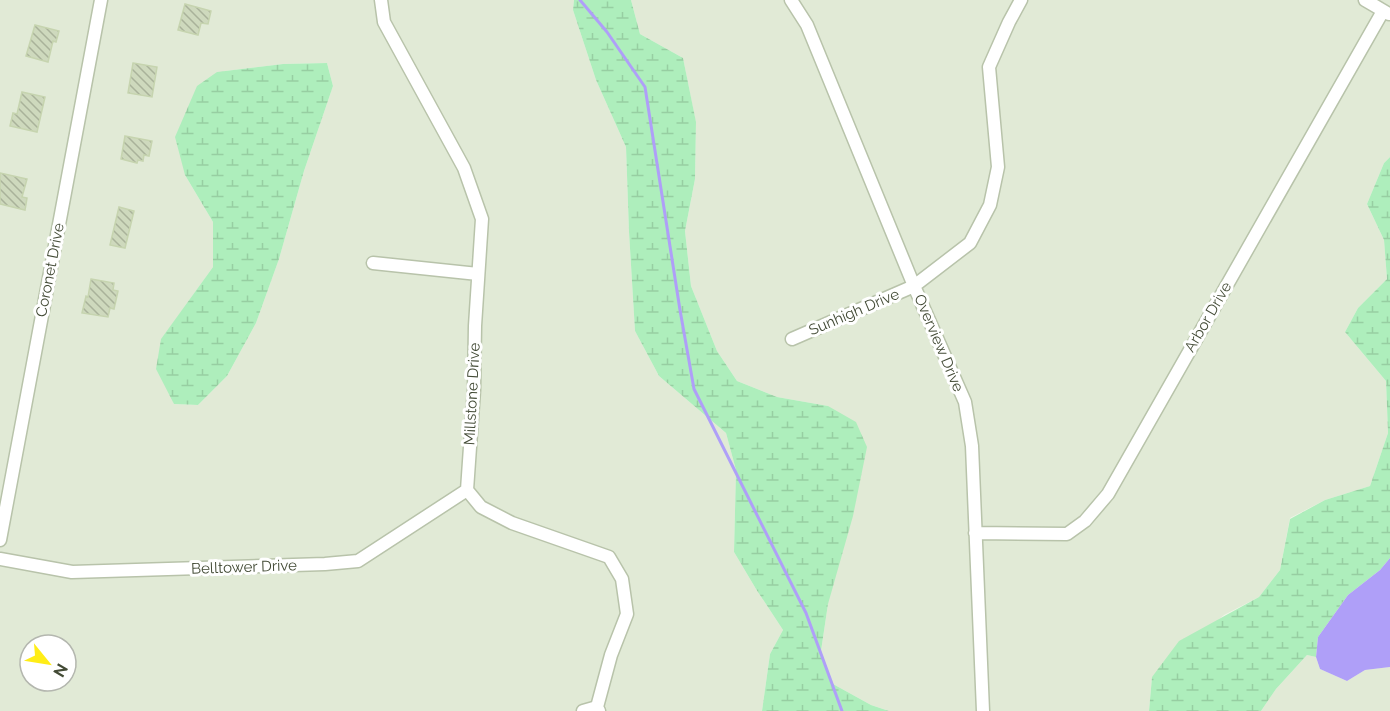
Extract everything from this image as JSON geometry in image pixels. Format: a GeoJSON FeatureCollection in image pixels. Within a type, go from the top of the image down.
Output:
{"type":"FeatureCollection","features":[{"type":"Feature","properties":{"kind":"street","name":"Coronet Drive"},"geometry":{"type":"LineString","coordinates":[[0,540],[101,0]]}},
{"type":"Feature","properties":{"kind":"street","name":"Millstone Drive"},"geometry":{"type":"LineString","coordinates":[[381,0],[384,22],[464,168],[482,219],[467,490]]}},
{"type":"Feature","properties":{"kind":"street","name":"Overview Drive"},"geometry":{"type":"LineString","coordinates":[[791,0],[807,25],[964,402],[972,446],[983,711]]}},
{"type":"Feature","properties":{"kind":"street","name":"Sunhigh Drive"},"geometry":{"type":"LineString","coordinates":[[792,339],[914,286],[970,243],[990,205],[998,167],[989,67],[1021,0]]}},
{"type":"Feature","properties":{"kind":"street"},"geometry":{"type":"LineString","coordinates":[[1365,0],[1387,13]]}},
{"type":"Feature","properties":{"kind":"street","name":"Arbor Drive"},"geometry":{"type":"LineString","coordinates":[[975,532],[1067,534],[1085,521],[1108,494],[1387,13]]}},
{"type":"Feature","properties":{"kind":"street"},"geometry":{"type":"LineString","coordinates":[[373,263],[478,274]]}},
{"type":"Feature","properties":{"kind":"street"},"geometry":{"type":"LineString","coordinates":[[467,490],[481,507],[512,523],[609,557],[622,579],[627,614],[611,656],[598,709],[583,711]]}},
{"type":"Feature","properties":{"kind":"street","name":"Belltower Drive"},"geometry":{"type":"LineString","coordinates":[[0,559],[72,572],[358,561],[467,490]]}},
{"type":"Feature","properties":{"kind":"shaded area"},"geometry":{"type":"Polygon","coordinates":[[[0,0],[574,0],[573,10],[596,80],[626,147],[635,331],[659,376],[726,433],[736,470],[734,552],[783,630],[770,654],[762,711],[0,711],[0,0]],[[327,63],[283,64],[217,72],[185,175],[213,222],[213,267],[161,340],[174,404],[198,405],[227,376],[256,323],[279,259],[304,171],[333,86],[327,63]]]}},
{"type":"Feature","properties":{"kind":"shaded area"},"geometry":{"type":"Polygon","coordinates":[[[631,0],[1390,0],[1390,157],[1384,163],[1367,204],[1384,240],[1387,279],[1358,308],[1345,332],[1386,381],[1388,433],[1370,486],[1325,500],[1290,518],[1280,570],[1259,597],[1224,615],[1152,677],[1149,711],[889,711],[871,705],[833,684],[821,651],[828,604],[828,406],[777,397],[737,381],[717,351],[691,286],[685,231],[695,179],[696,123],[683,58],[640,34],[631,0]]]}},
{"type":"Feature","properties":{"kind":"shaded area"},"geometry":{"type":"Polygon","coordinates":[[[1390,558],[1390,667],[1365,670],[1347,681],[1320,669],[1316,657],[1318,637],[1348,595],[1380,570],[1390,558]]]}},
{"type":"Feature","properties":{"kind":"shaded area"},"geometry":{"type":"Polygon","coordinates":[[[1307,655],[1316,657],[1320,669],[1347,681],[1365,670],[1390,667],[1390,711],[1261,711],[1276,689],[1307,655]]]}},
{"type":"Feature","properties":{"kind":"green space"},"geometry":{"type":"Polygon","coordinates":[[[574,0],[631,0],[640,34],[683,58],[696,122],[695,179],[685,231],[691,286],[717,351],[737,381],[777,397],[828,406],[856,422],[867,447],[853,516],[828,604],[821,651],[833,684],[871,705],[889,711],[762,711],[770,654],[783,630],[734,552],[736,470],[726,433],[659,376],[635,331],[626,147],[596,80],[573,10],[574,0]]]}},
{"type":"Feature","properties":{"kind":"green space"},"geometry":{"type":"Polygon","coordinates":[[[327,63],[333,86],[304,171],[279,259],[256,323],[227,376],[198,405],[174,404],[156,369],[161,339],[213,267],[213,222],[185,175],[175,137],[197,86],[217,72],[283,64],[327,63]]]}},
{"type":"Feature","properties":{"kind":"green space"},"geometry":{"type":"Polygon","coordinates":[[[1390,157],[1390,558],[1380,570],[1348,595],[1318,637],[1316,657],[1307,655],[1276,689],[1261,711],[1149,711],[1152,677],[1179,641],[1259,597],[1280,570],[1290,519],[1325,500],[1370,486],[1388,433],[1386,381],[1345,332],[1358,308],[1387,279],[1384,240],[1367,204],[1384,163],[1390,157]]]}},
{"type":"Feature","properties":{"kind":"building"},"geometry":{"type":"Polygon","coordinates":[[[185,4],[211,11],[208,24],[201,23],[198,35],[178,30],[185,4]]]}},
{"type":"Feature","properties":{"kind":"building"},"geometry":{"type":"Polygon","coordinates":[[[35,25],[59,31],[56,42],[53,41],[48,62],[26,56],[35,25]]]}},
{"type":"Feature","properties":{"kind":"building"},"geometry":{"type":"Polygon","coordinates":[[[133,63],[157,67],[152,97],[128,93],[133,63]]]}},
{"type":"Feature","properties":{"kind":"building"},"geometry":{"type":"Polygon","coordinates":[[[22,92],[45,97],[37,132],[10,126],[13,113],[17,114],[22,92]]]}},
{"type":"Feature","properties":{"kind":"building"},"geometry":{"type":"Polygon","coordinates":[[[125,136],[152,141],[149,156],[144,155],[143,161],[138,160],[137,163],[121,159],[125,136]]]}},
{"type":"Feature","properties":{"kind":"building"},"geometry":{"type":"Polygon","coordinates":[[[0,173],[27,179],[22,197],[27,198],[25,210],[0,204],[0,173]]]}},
{"type":"Feature","properties":{"kind":"building"},"geometry":{"type":"Polygon","coordinates":[[[119,207],[134,211],[125,248],[110,245],[119,207]]]}},
{"type":"Feature","properties":{"kind":"building"},"geometry":{"type":"Polygon","coordinates":[[[91,279],[114,283],[113,290],[118,291],[114,309],[110,308],[108,317],[82,313],[91,279]]]}},
{"type":"Feature","properties":{"kind":"waterway"},"geometry":{"type":"LineString","coordinates":[[580,0],[607,32],[645,87],[694,389],[806,613],[842,711]]}}]}
